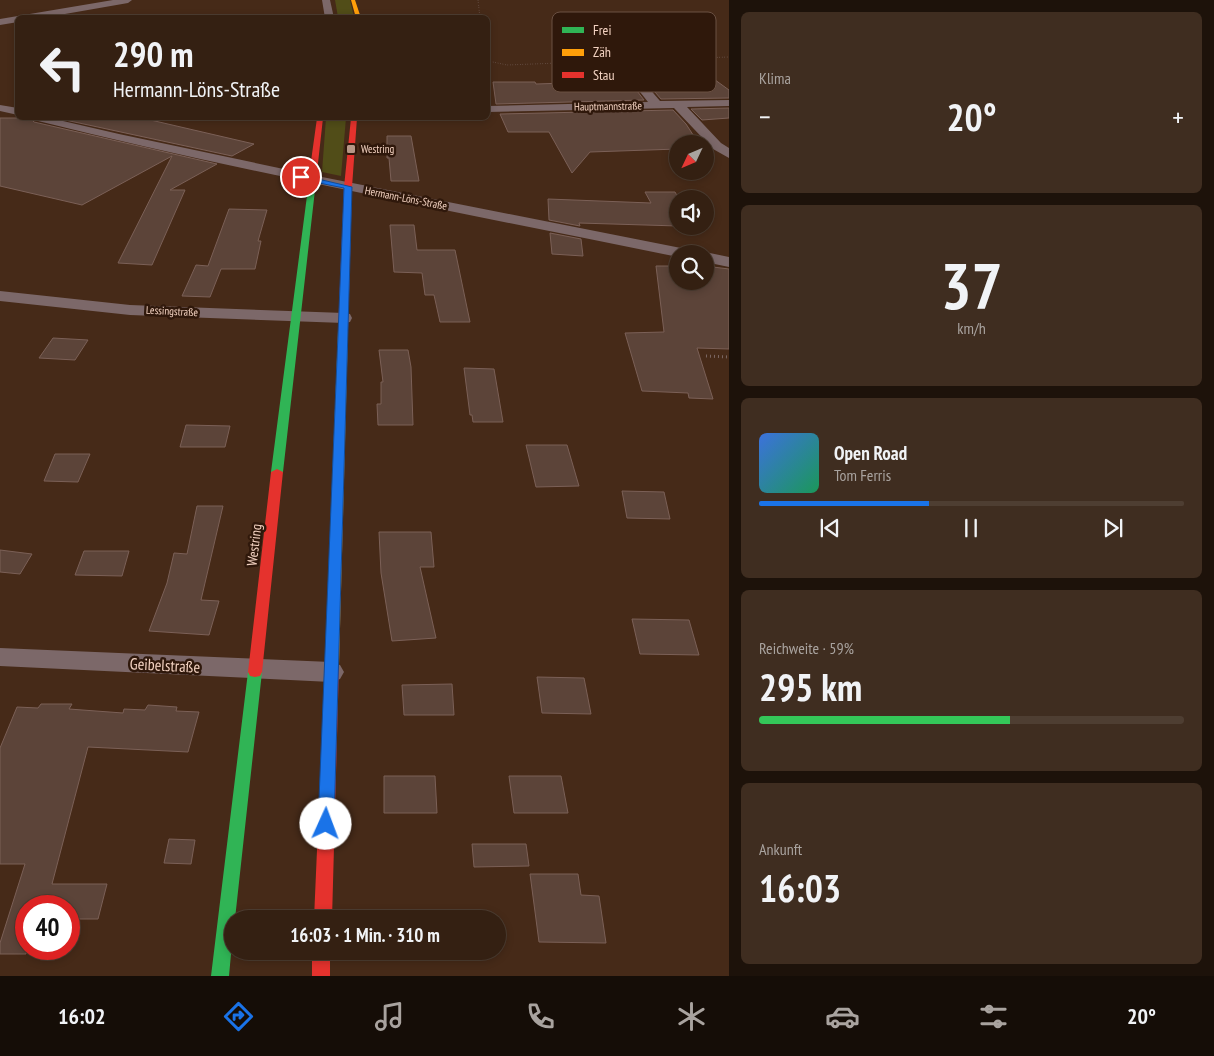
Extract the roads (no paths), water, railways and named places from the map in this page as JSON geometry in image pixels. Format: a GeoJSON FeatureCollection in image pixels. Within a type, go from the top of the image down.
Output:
{"type":"FeatureCollection","features":[{"type":"Feature","properties":{"kind":"street"},"geometry":{"type":"LineString","coordinates":[[52,15],[128,0]]}},
{"type":"Feature","properties":{"kind":"street"},"geometry":{"type":"LineString","coordinates":[[326,0],[329,15]]}},
{"type":"Feature","properties":{"kind":"street"},"geometry":{"type":"LineString","coordinates":[[353,0],[358,15]]}},
{"type":"Feature","properties":{"kind":"street"},"geometry":{"type":"LineString","coordinates":[[0,22],[15,20]]}},
{"type":"Feature","properties":{"kind":"street"},"geometry":{"type":"LineString","coordinates":[[646,92],[657,105]]}},
{"type":"Feature","properties":{"kind":"street","name":"Hauptmannstraße"},"geometry":{"type":"LineString","coordinates":[[490,108],[729,103]]}},
{"type":"Feature","properties":{"kind":"street"},"geometry":{"type":"LineString","coordinates":[[678,105],[717,146],[729,154]]}},
{"type":"Feature","properties":{"kind":"street"},"geometry":{"type":"LineString","coordinates":[[0,108],[15,111]]}},
{"type":"Feature","properties":{"kind":"street","name":"Hermann-Löns-Straße"},"geometry":{"type":"LineString","coordinates":[[46,120],[312,180],[669,251]]}},
{"type":"Feature","properties":{"kind":"street","name":"Westring"},"geometry":{"type":"LineString","coordinates":[[220,976],[295,317],[320,120]]}},
{"type":"Feature","properties":{"kind":"street"},"geometry":{"type":"LineString","coordinates":[[322,910],[348,187],[354,120]]}},
{"type":"Feature","properties":{"kind":"street"},"geometry":{"type":"LineString","coordinates":[[714,259],[729,262]]}},
{"type":"Feature","properties":{"kind":"street","name":"Lessingstraße"},"geometry":{"type":"LineString","coordinates":[[0,296],[130,310],[344,318]]}},
{"type":"Feature","properties":{"kind":"street","name":"Geibelstraße"},"geometry":{"type":"LineString","coordinates":[[0,657],[331,672]]}},
{"type":"Feature","properties":{"kind":"street"},"geometry":{"type":"LineString","coordinates":[[320,976],[321,960]]}},
{"type":"Feature","properties":{"kind":"place","name":"Westring"},"geometry":{"type":"Point","coordinates":[351,149]}}]}
